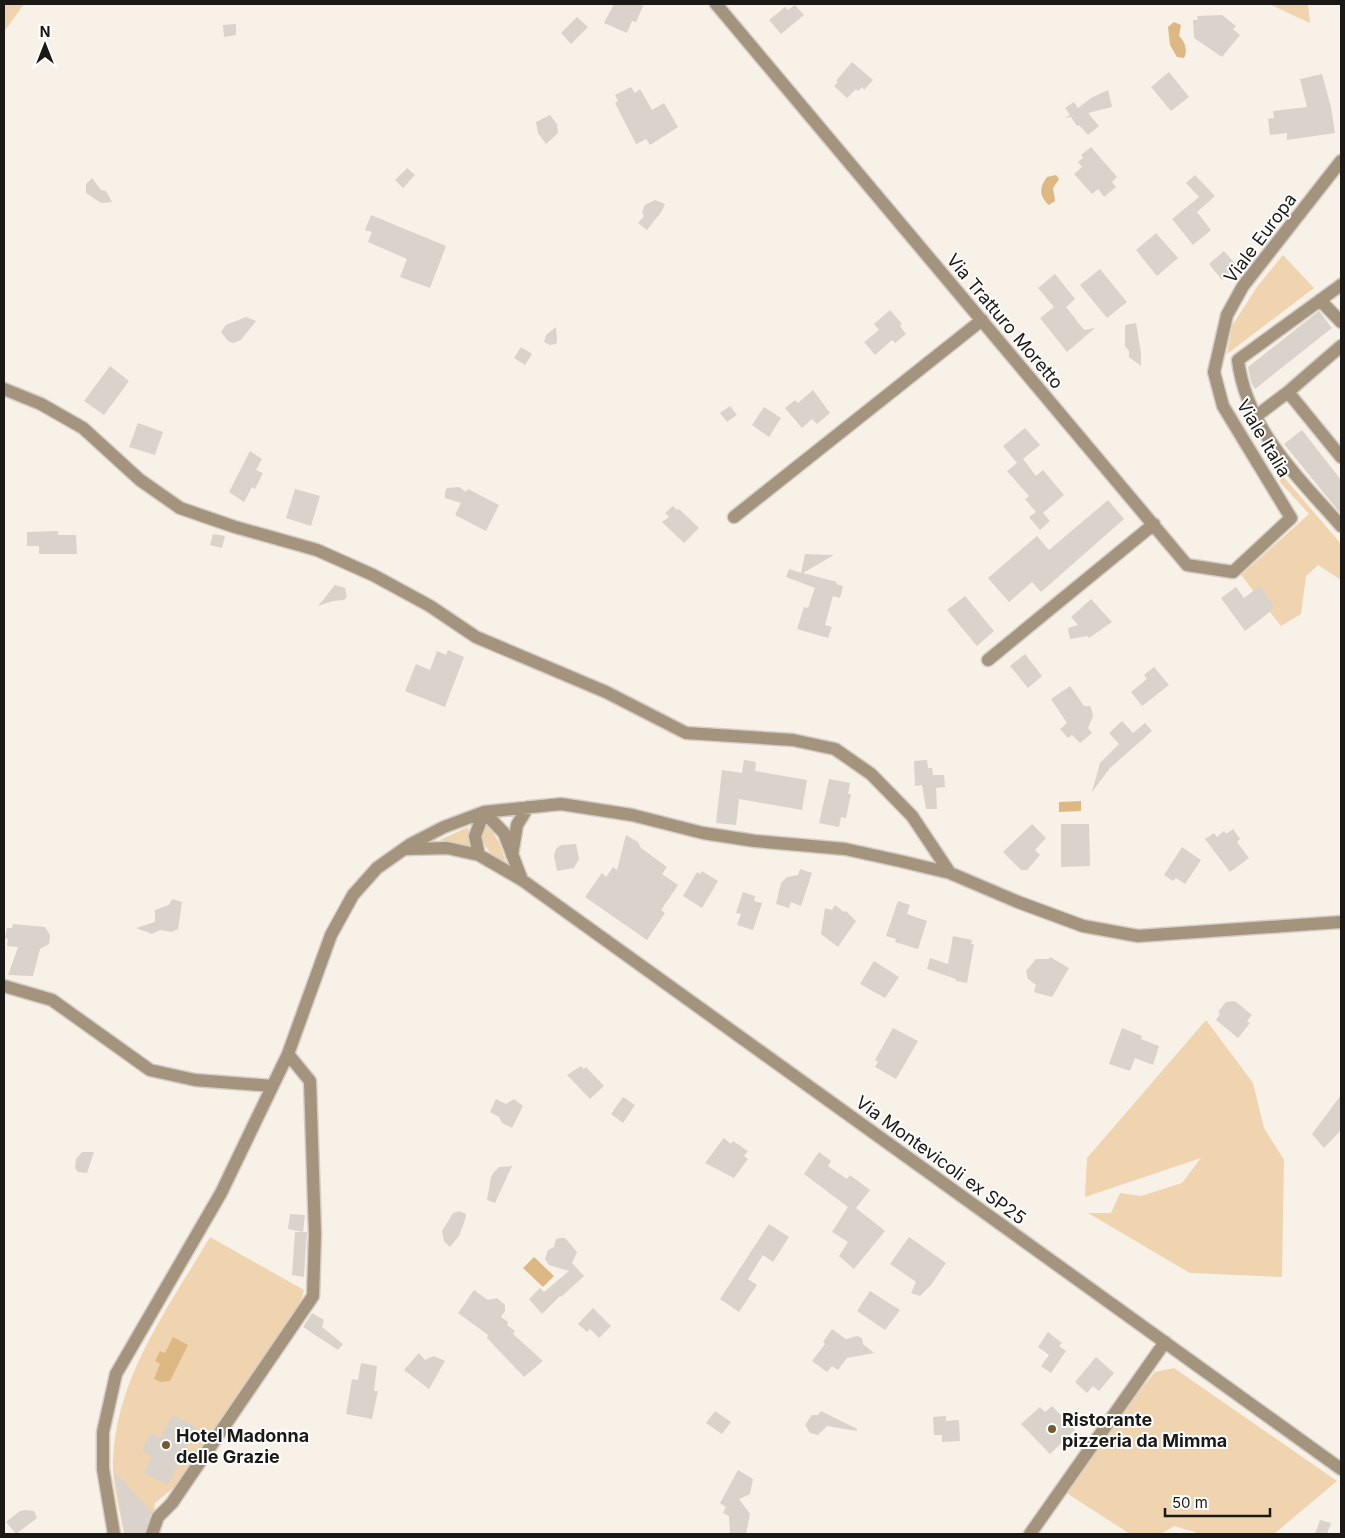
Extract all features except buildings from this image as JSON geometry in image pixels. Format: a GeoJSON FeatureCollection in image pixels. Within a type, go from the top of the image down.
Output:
{"type":"FeatureCollection","features":[{"type":"Feature","properties":{"kind":"street","name":"Via Tratturo Moretto"},"geometry":{"type":"LineString","coordinates":[[716,4],[1187,565],[1233,572],[1291,518]]}},
{"type":"Feature","properties":{"kind":"street","name":"Viale Europa"},"geometry":{"type":"LineString","coordinates":[[1214,372],[1227,316],[1242,286],[1341,161]]}},
{"type":"Feature","properties":{"kind":"street"},"geometry":{"type":"LineString","coordinates":[[1340,290],[1320,300],[1238,360],[1240,378],[1255,416],[1279,455],[1341,526]]}},
{"type":"Feature","properties":{"kind":"street"},"geometry":{"type":"LineString","coordinates":[[1320,300],[1341,322]]}},
{"type":"Feature","properties":{"kind":"street"},"geometry":{"type":"LineString","coordinates":[[734,516],[982,320]]}},
{"type":"Feature","properties":{"kind":"street"},"geometry":{"type":"LineString","coordinates":[[1255,416],[1288,392],[1341,346]]}},
{"type":"Feature","properties":{"kind":"street","name":"Viale Italia"},"geometry":{"type":"LineString","coordinates":[[1214,372],[1223,406],[1291,518]]}},
{"type":"Feature","properties":{"kind":"street"},"geometry":{"type":"LineString","coordinates":[[4,389],[41,404],[82,428],[140,480],[180,508],[235,527],[317,550],[373,574],[430,606],[476,637],[606,692],[686,733],[792,740],[836,749],[871,774],[912,816],[950,873]]}},
{"type":"Feature","properties":{"kind":"street"},"geometry":{"type":"LineString","coordinates":[[1288,392],[1341,457]]}},
{"type":"Feature","properties":{"kind":"street"},"geometry":{"type":"LineString","coordinates":[[1261,470],[1279,455]]}},
{"type":"Feature","properties":{"kind":"street"},"geometry":{"type":"LineString","coordinates":[[988,660],[1154,524]]}},
{"type":"Feature","properties":{"kind":"street"},"geometry":{"type":"LineString","coordinates":[[114,1534],[103,1469],[103,1432],[116,1374],[221,1193],[288,1054],[313,979],[335,927],[353,895],[371,875],[404,849],[444,827],[484,812],[562,804],[632,815],[703,833],[755,841],[846,849],[950,873],[1018,902],[1083,926],[1138,936],[1341,922]]}},
{"type":"Feature","properties":{"kind":"street"},"geometry":{"type":"LineString","coordinates":[[512,857],[516,826],[528,806]]}},
{"type":"Feature","properties":{"kind":"street"},"geometry":{"type":"LineString","coordinates":[[479,855],[475,836],[484,812]]}},
{"type":"Feature","properties":{"kind":"street"},"geometry":{"type":"LineString","coordinates":[[484,812],[504,834],[522,880]]}},
{"type":"Feature","properties":{"kind":"street","name":"Via Montevicoli ex SP25"},"geometry":{"type":"LineString","coordinates":[[404,849],[447,848],[479,855],[522,880],[1341,1469]]}},
{"type":"Feature","properties":{"kind":"street"},"geometry":{"type":"LineString","coordinates":[[4,986],[52,1000],[150,1070],[195,1080],[272,1086]]}},
{"type":"Feature","properties":{"kind":"street"},"geometry":{"type":"LineString","coordinates":[[152,1534],[158,1517],[183,1487],[313,1296],[315,1234],[310,1081],[288,1054]]}},
{"type":"Feature","properties":{"kind":"street"},"geometry":{"type":"LineString","coordinates":[[1030,1534],[1165,1342]]}},
{"type":"Feature","properties":{"kind":"shaded area"},"geometry":{"type":"Polygon","coordinates":[[[4,4],[24,4],[4,32],[4,4]]]}},
{"type":"Feature","properties":{"kind":"shaded area"},"geometry":{"type":"Polygon","coordinates":[[[1269,4],[1308,4],[1310,23],[1269,4]]]}},
{"type":"Feature","properties":{"kind":"shaded area"},"geometry":{"type":"Polygon","coordinates":[[[1174,22],[1181,25],[1179,36],[1185,46],[1184,58],[1177,57],[1170,45],[1168,27],[1174,22]]]}},
{"type":"Feature","properties":{"kind":"shaded area"},"geometry":{"type":"Polygon","coordinates":[[[1056,175],[1059,179],[1053,188],[1055,201],[1049,205],[1043,199],[1041,188],[1047,177],[1056,175]]]}},
{"type":"Feature","properties":{"kind":"shaded area"},"geometry":{"type":"Polygon","coordinates":[[[1283,255],[1314,288],[1227,354],[1232,326],[1257,287],[1283,255]]]}},
{"type":"Feature","properties":{"kind":"shaded area"},"geometry":{"type":"Polygon","coordinates":[[[1276,468],[1341,544],[1341,580],[1318,565],[1306,576],[1301,614],[1281,626],[1241,575],[1309,514],[1280,482],[1276,468]]]}},
{"type":"Feature","properties":{"kind":"shaded area"},"geometry":{"type":"Polygon","coordinates":[[[1081,801],[1081,811],[1059,812],[1059,802],[1081,801]]]}},
{"type":"Feature","properties":{"kind":"shaded area"},"geometry":{"type":"Polygon","coordinates":[[[481,826],[489,826],[500,844],[507,866],[488,850],[483,840],[481,826]]]}},
{"type":"Feature","properties":{"kind":"shaded area"},"geometry":{"type":"Polygon","coordinates":[[[468,827],[471,847],[440,840],[468,827]]]}},
{"type":"Feature","properties":{"kind":"shaded area"},"geometry":{"type":"Polygon","coordinates":[[[1206,1020],[1253,1083],[1264,1128],[1284,1160],[1282,1277],[1190,1273],[1088,1213],[1111,1213],[1120,1193],[1141,1196],[1182,1183],[1201,1158],[1085,1197],[1087,1158],[1206,1020]]]}},
{"type":"Feature","properties":{"kind":"shaded area"},"geometry":{"type":"Polygon","coordinates":[[[210,1237],[304,1290],[300,1305],[244,1386],[183,1480],[155,1503],[154,1515],[144,1534],[124,1534],[115,1487],[113,1459],[117,1428],[124,1399],[135,1370],[162,1316],[210,1237]]]}},
{"type":"Feature","properties":{"kind":"shaded area"},"geometry":{"type":"Polygon","coordinates":[[[534,1257],[554,1276],[543,1287],[523,1268],[534,1257]]]}},
{"type":"Feature","properties":{"kind":"shaded area"},"geometry":{"type":"Polygon","coordinates":[[[173,1337],[188,1345],[170,1381],[161,1382],[154,1379],[160,1364],[155,1361],[160,1351],[165,1353],[173,1337]]]}},
{"type":"Feature","properties":{"kind":"shaded area"},"geometry":{"type":"Polygon","coordinates":[[[1174,1368],[1337,1481],[1274,1534],[1201,1534],[1174,1526],[1161,1534],[1130,1534],[1068,1494],[1073,1473],[1155,1372],[1174,1368]]]}},
{"type":"Feature","properties":{"kind":"place","name":"Ristorante pizzeria da Mimma"},"geometry":{"type":"Point","coordinates":[1052,1429]}},
{"type":"Feature","properties":{"kind":"place","name":"Hotel Madonna delle Grazie"},"geometry":{"type":"Point","coordinates":[166,1445]}}]}
